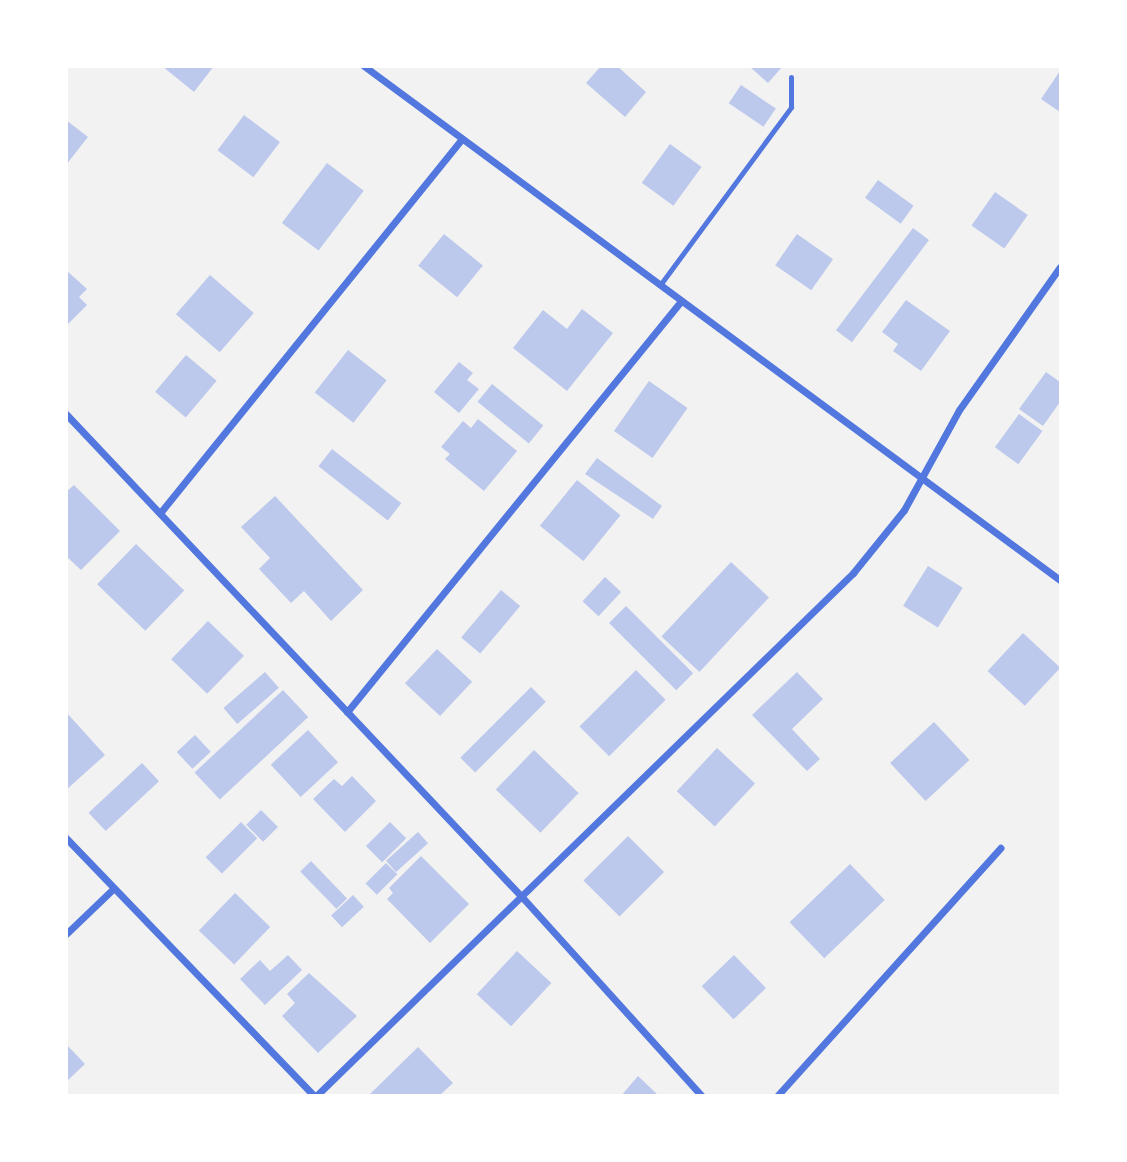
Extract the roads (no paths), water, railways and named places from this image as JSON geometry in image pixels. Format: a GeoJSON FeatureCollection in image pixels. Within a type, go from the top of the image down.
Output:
{"type":"FeatureCollection","features":[{"type":"Feature","properties":{"kind":"street"},"geometry":{"type":"LineString","coordinates":[[364,66],[1060,580]]}},
{"type":"Feature","properties":{"kind":"street"},"geometry":{"type":"LineString","coordinates":[[160,513],[462,139]]}},
{"type":"Feature","properties":{"kind":"street"},"geometry":{"type":"LineString","coordinates":[[66,838],[315,1096],[853,573],[892,527],[923,479],[959,410],[1060,267]]}},
{"type":"Feature","properties":{"kind":"street"},"geometry":{"type":"LineString","coordinates":[[347,712],[681,301]]}},
{"type":"Feature","properties":{"kind":"street"},"geometry":{"type":"LineString","coordinates":[[66,414],[522,897],[702,1096]]}},
{"type":"Feature","properties":{"kind":"street"},"geometry":{"type":"LineString","coordinates":[[777,1096],[1000,848]]}},
{"type":"Feature","properties":{"kind":"street"},"geometry":{"type":"LineString","coordinates":[[66,934],[113,889]]}},
{"type":"Feature","properties":{"kind":"lane"},"geometry":{"type":"LineString","coordinates":[[660,285],[791,107],[791,77]]}}]}
